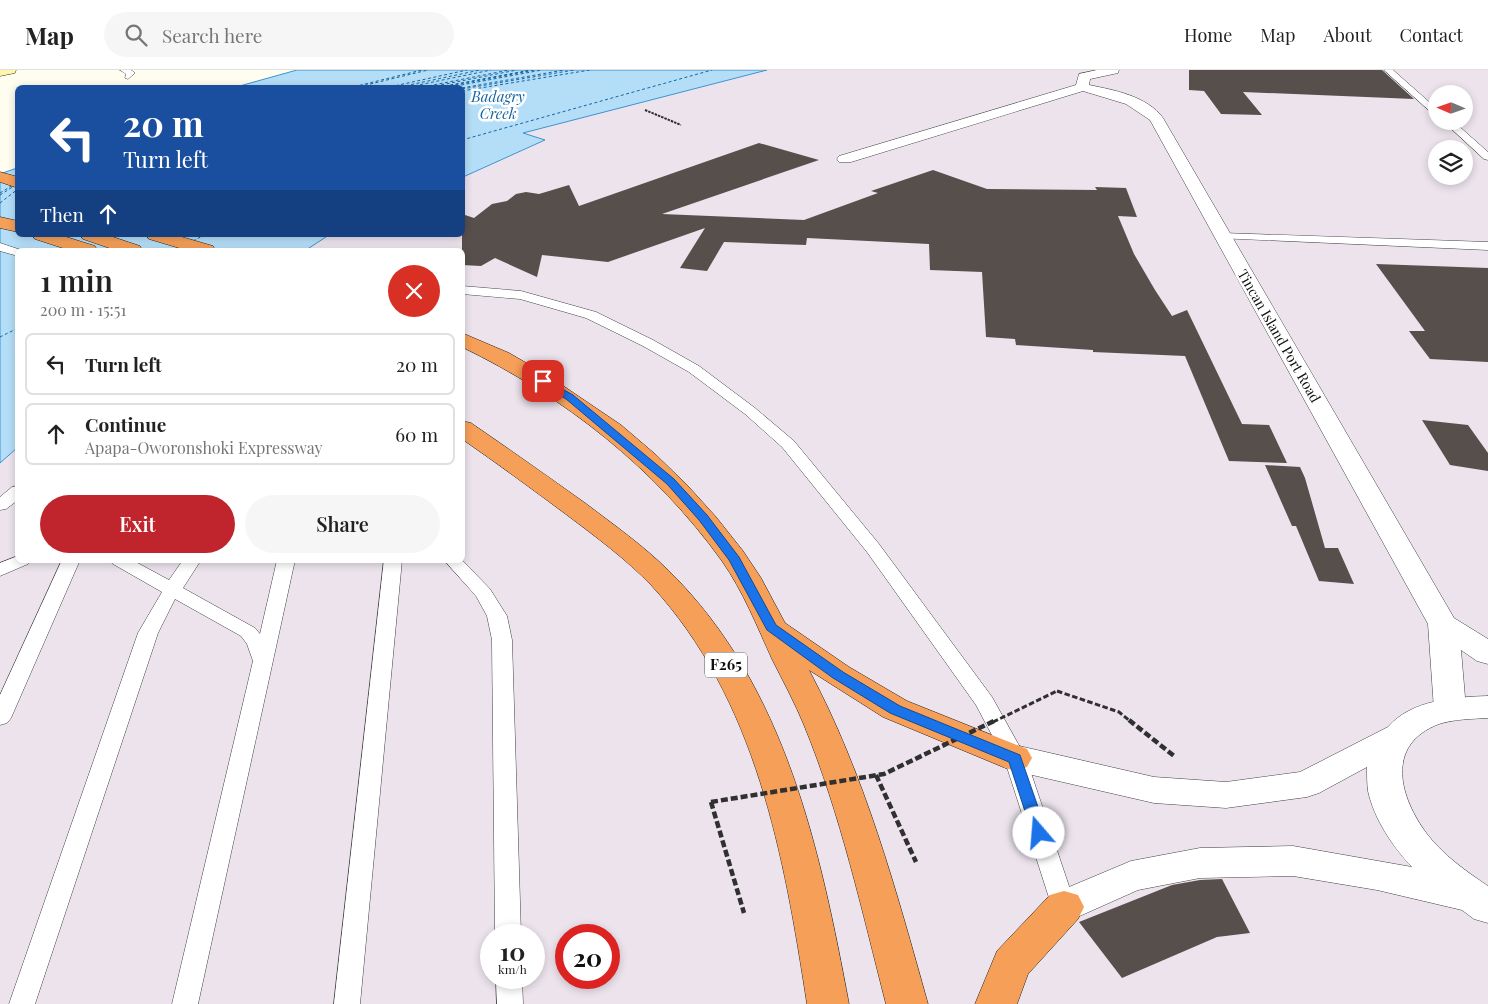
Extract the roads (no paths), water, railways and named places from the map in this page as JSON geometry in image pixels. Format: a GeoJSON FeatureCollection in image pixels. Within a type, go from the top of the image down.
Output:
{"type":"FeatureCollection","features":[{"type":"Feature","properties":{"kind":"highway"},"geometry":{"type":"LineString","coordinates":[[0,177],[15,181]]}},
{"type":"Feature","properties":{"kind":"highway"},"geometry":{"type":"LineString","coordinates":[[0,190],[15,194]]}},
{"type":"Feature","properties":{"kind":"highway"},"geometry":{"type":"LineString","coordinates":[[0,207],[15,211]]}},
{"type":"Feature","properties":{"kind":"highway"},"geometry":{"type":"LineString","coordinates":[[0,222],[15,226]]}},
{"type":"Feature","properties":{"kind":"highway"},"geometry":{"type":"LineString","coordinates":[[47,237],[82,248]]}},
{"type":"Feature","properties":{"kind":"highway"},"geometry":{"type":"LineString","coordinates":[[95,237],[127,248]]}},
{"type":"Feature","properties":{"kind":"highway"},"geometry":{"type":"LineString","coordinates":[[162,237],[199,248]]}},
{"type":"Feature","properties":{"kind":"highway"},"geometry":{"type":"LineString","coordinates":[[203,237],[210,239],[217,248]]}},
{"type":"Feature","properties":{"kind":"highway"},"geometry":{"type":"LineString","coordinates":[[467,341],[530,373],[569,397],[671,482],[703,518],[734,559],[772,628],[821,727],[865,848],[907,1004]]}},
{"type":"Feature","properties":{"kind":"highway","name":"F265"},"geometry":{"type":"LineString","coordinates":[[465,430],[618,540],[671,589],[716,648],[756,718],[783,789],[808,888],[828,1004]]}},
{"type":"Feature","properties":{"kind":"highway"},"geometry":{"type":"LineString","coordinates":[[772,628],[838,675],[895,709],[1015,758]]}},
{"type":"Feature","properties":{"kind":"highway"},"geometry":{"type":"LineString","coordinates":[[996,1004],[1011,964],[1064,907]]}},
{"type":"Feature","properties":{"kind":"main road"},"geometry":{"type":"LineString","coordinates":[[0,72],[10,70]]}},
{"type":"Feature","properties":{"kind":"street"},"geometry":{"type":"LineString","coordinates":[[845,159],[1082,87],[1084,77],[1113,70]]}},
{"type":"Feature","properties":{"kind":"street","name":"Tincan Island Port Road"},"geometry":{"type":"LineString","coordinates":[[1082,87],[1130,100],[1147,109],[1156,118],[1443,624],[1450,709]]}},
{"type":"Feature","properties":{"kind":"street","name":"Tincan Island Port Road"},"geometry":{"type":"LineString","coordinates":[[1443,624],[1488,654]]}},
{"type":"Feature","properties":{"kind":"street"},"geometry":{"type":"LineString","coordinates":[[1015,758],[1154,790],[1226,795],[1306,784],[1395,737],[1409,724],[1427,714],[1450,709],[1488,707]]}},
{"type":"Feature","properties":{"kind":"street"},"geometry":{"type":"LineString","coordinates":[[1395,737],[1386,754],[1384,774],[1387,796],[1394,813],[1415,846],[1440,871],[1479,901]]}},
{"type":"Feature","properties":{"kind":"street"},"geometry":{"type":"LineString","coordinates":[[1064,907],[1131,876],[1200,863],[1293,861],[1377,874],[1479,901]]}},
{"type":"Feature","properties":{"kind":"lane"},"geometry":{"type":"LineString","coordinates":[[1388,70],[1428,105]]}},
{"type":"Feature","properties":{"kind":"lane"},"geometry":{"type":"LineString","coordinates":[[1457,130],[1488,157]]}},
{"type":"Feature","properties":{"kind":"lane"},"geometry":{"type":"LineString","coordinates":[[1222,236],[1488,246]]}},
{"type":"Feature","properties":{"kind":"lane"},"geometry":{"type":"LineString","coordinates":[[0,247],[15,252]]}},
{"type":"Feature","properties":{"kind":"lane"},"geometry":{"type":"LineString","coordinates":[[465,290],[522,295],[591,315],[648,343],[694,369],[750,410],[788,444],[873,548],[985,702],[1015,758],[1064,907]]}},
{"type":"Feature","properties":{"kind":"lane"},"geometry":{"type":"LineString","coordinates":[[0,505],[15,493]]}},
{"type":"Feature","properties":{"kind":"lane"},"geometry":{"type":"LineString","coordinates":[[0,570],[15,563]]}},
{"type":"Feature","properties":{"kind":"lane"},"geometry":{"type":"LineString","coordinates":[[0,718],[70,563]]}},
{"type":"Feature","properties":{"kind":"lane"},"geometry":{"type":"LineString","coordinates":[[124,563],[248,632],[256,644],[263,661]]}},
{"type":"Feature","properties":{"kind":"lane"},"geometry":{"type":"LineString","coordinates":[[22,1004],[148,633],[162,605],[190,563]]}},
{"type":"Feature","properties":{"kind":"lane"},"geometry":{"type":"LineString","coordinates":[[185,1004],[285,563]]}},
{"type":"Feature","properties":{"kind":"lane"},"geometry":{"type":"LineString","coordinates":[[347,1004],[393,563]]}},
{"type":"Feature","properties":{"kind":"lane"},"geometry":{"type":"LineString","coordinates":[[456,563],[484,593],[497,616],[502,640],[508,924]]}},
{"type":"Feature","properties":{"kind":"lane"},"geometry":{"type":"LineString","coordinates":[[509,989],[510,1004]]}},
{"type":"Feature","properties":{"kind":"water","name":"Badagry Creek"},"geometry":{"type":"Polygon","coordinates":[[[297,70],[767,70],[523,133],[545,140],[465,176],[465,85],[243,85],[297,70]]]}},
{"type":"Feature","properties":{"kind":"water"},"geometry":{"type":"Polygon","coordinates":[[[15,169],[15,237],[326,237],[309,248],[15,248],[15,450],[0,463],[0,174],[15,169]]]}}]}
